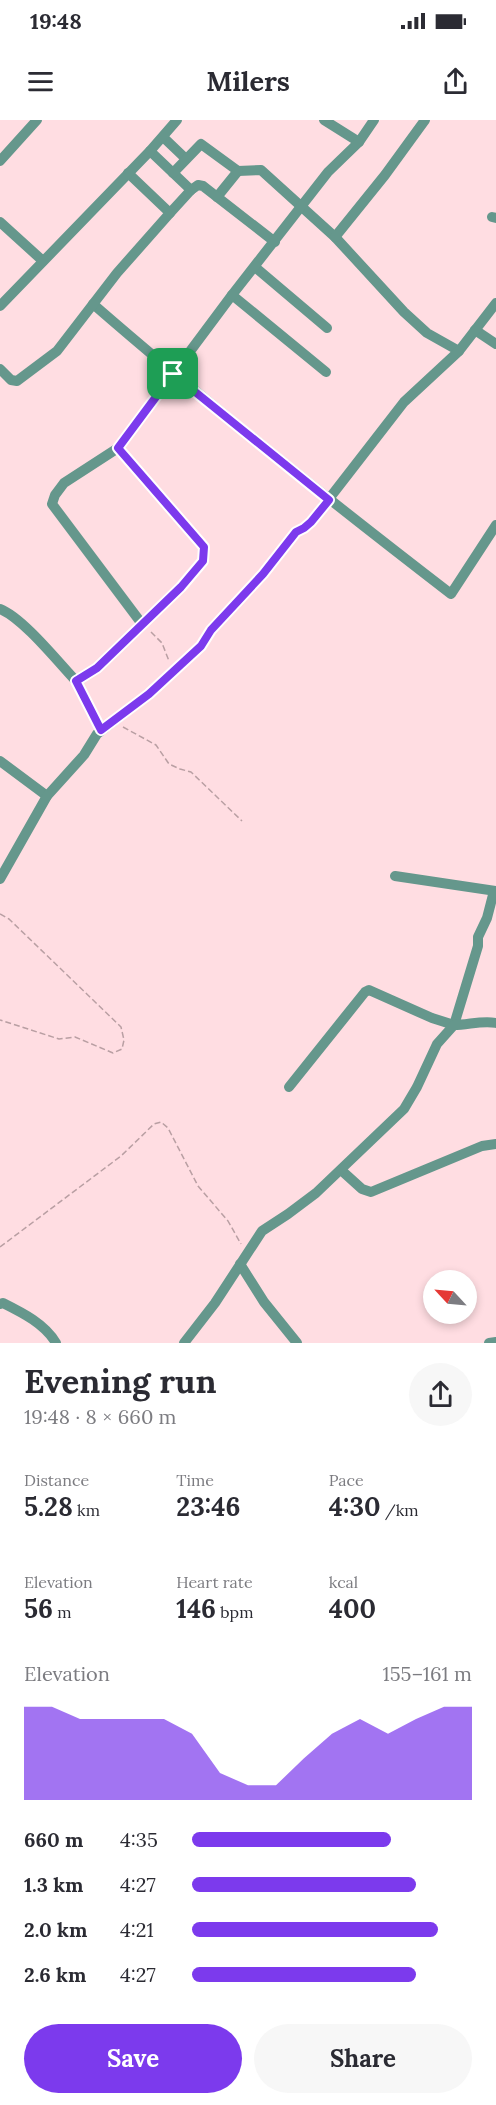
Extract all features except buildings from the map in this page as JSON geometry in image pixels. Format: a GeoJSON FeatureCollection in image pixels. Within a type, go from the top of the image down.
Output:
{"type":"FeatureCollection","features":[{"type":"Feature","properties":{"kind":"street"},"geometry":{"type":"LineString","coordinates":[[0,161],[37,120]]}},
{"type":"Feature","properties":{"kind":"street"},"geometry":{"type":"LineString","coordinates":[[0,306],[150,152],[177,120]]}},
{"type":"Feature","properties":{"kind":"street"},"geometry":{"type":"LineString","coordinates":[[324,120],[359,142]]}},
{"type":"Feature","properties":{"kind":"street"},"geometry":{"type":"LineString","coordinates":[[142,624],[52,504],[55,495],[64,483],[118,448],[232,295],[328,172],[359,142],[374,120]]}},
{"type":"Feature","properties":{"kind":"street"},"geometry":{"type":"LineString","coordinates":[[335,237],[385,175],[425,120]]}},
{"type":"Feature","properties":{"kind":"street"},"geometry":{"type":"LineString","coordinates":[[163,137],[185,158]]}},
{"type":"Feature","properties":{"kind":"street"},"geometry":{"type":"LineString","coordinates":[[173,173],[201,144],[238,171],[261,170],[335,237],[404,312],[427,333],[459,351]]}},
{"type":"Feature","properties":{"kind":"street"},"geometry":{"type":"LineString","coordinates":[[150,152],[191,189]]}},
{"type":"Feature","properties":{"kind":"street"},"geometry":{"type":"LineString","coordinates":[[218,197],[238,171]]}},
{"type":"Feature","properties":{"kind":"street"},"geometry":{"type":"LineString","coordinates":[[128,173],[170,213]]}},
{"type":"Feature","properties":{"kind":"street"},"geometry":{"type":"LineString","coordinates":[[0,369],[11,380],[18,381],[57,351],[117,273],[191,189],[198,185],[218,197],[274,242]]}},
{"type":"Feature","properties":{"kind":"street"},"geometry":{"type":"LineString","coordinates":[[0,222],[43,261]]}},
{"type":"Feature","properties":{"kind":"street"},"geometry":{"type":"LineString","coordinates":[[255,267],[327,328]]}},
{"type":"Feature","properties":{"kind":"street"},"geometry":{"type":"LineString","coordinates":[[232,295],[326,372]]}},
{"type":"Feature","properties":{"kind":"street"},"geometry":{"type":"LineString","coordinates":[[0,879],[47,796],[84,755],[101,730],[174,673],[201,646],[211,630],[263,574],[296,532],[311,522],[404,402],[459,351],[496,303]]}},
{"type":"Feature","properties":{"kind":"street"},"geometry":{"type":"LineString","coordinates":[[93,304],[173,374],[329,500],[451,594],[496,525]]}},
{"type":"Feature","properties":{"kind":"street"},"geometry":{"type":"LineString","coordinates":[[475,330],[496,344]]}},
{"type":"Feature","properties":{"kind":"street"},"geometry":{"type":"LineString","coordinates":[[76,681],[97,668],[181,587],[203,561],[204,547],[118,448]]}},
{"type":"Feature","properties":{"kind":"street"},"geometry":{"type":"LineString","coordinates":[[0,609],[7,611],[76,681],[101,730]]}},
{"type":"Feature","properties":{"kind":"street"},"geometry":{"type":"LineString","coordinates":[[0,761],[47,796]]}},
{"type":"Feature","properties":{"kind":"street"},"geometry":{"type":"LineString","coordinates":[[184,1343],[201,1322],[262,1231],[288,1214],[341,1170],[367,1142],[404,1109],[437,1044],[454,1025],[478,937],[487,918],[495,891],[396,876]]}},
{"type":"Feature","properties":{"kind":"street"},"geometry":{"type":"LineString","coordinates":[[289,1087],[365,992],[369,990],[432,1018],[454,1025],[496,1023]]}},
{"type":"Feature","properties":{"kind":"street"},"geometry":{"type":"LineString","coordinates":[[341,1170],[362,1190],[371,1192],[482,1146],[496,1144]]}},
{"type":"Feature","properties":{"kind":"street"},"geometry":{"type":"LineString","coordinates":[[240,1264],[264,1302],[297,1343]]}},
{"type":"Feature","properties":{"kind":"street"},"geometry":{"type":"LineString","coordinates":[[0,1304],[3,1303],[19,1311],[46,1329],[56,1343]]}},
{"type":"Feature","properties":{"kind":"street"},"geometry":{"type":"LineString","coordinates":[[489,1343],[496,1342]]}},
{"type":"Feature","properties":{"kind":"path"},"geometry":{"type":"LineString","coordinates":[[142,624],[162,643],[174,673]]}},
{"type":"Feature","properties":{"kind":"path"},"geometry":{"type":"LineString","coordinates":[[112,721],[156,745],[169,764],[191,772],[242,821]]}},
{"type":"Feature","properties":{"kind":"path"},"geometry":{"type":"LineString","coordinates":[[0,914],[9,919],[121,1027],[124,1040],[122,1049],[113,1053],[75,1037],[59,1039],[0,1020]]}},
{"type":"Feature","properties":{"kind":"path"},"geometry":{"type":"LineString","coordinates":[[0,1247],[121,1156],[154,1124],[161,1122],[168,1128],[198,1186],[228,1221],[246,1253]]}},
{"type":"Feature","properties":{"kind":"route"},"geometry":{"type":"LineString","coordinates":[[173,374],[329,500],[311,522],[296,532],[263,574],[211,630],[201,646],[149,694],[101,730],[76,681],[97,668],[181,587],[203,561],[205,555],[204,547],[118,448],[173,374]]}}]}
